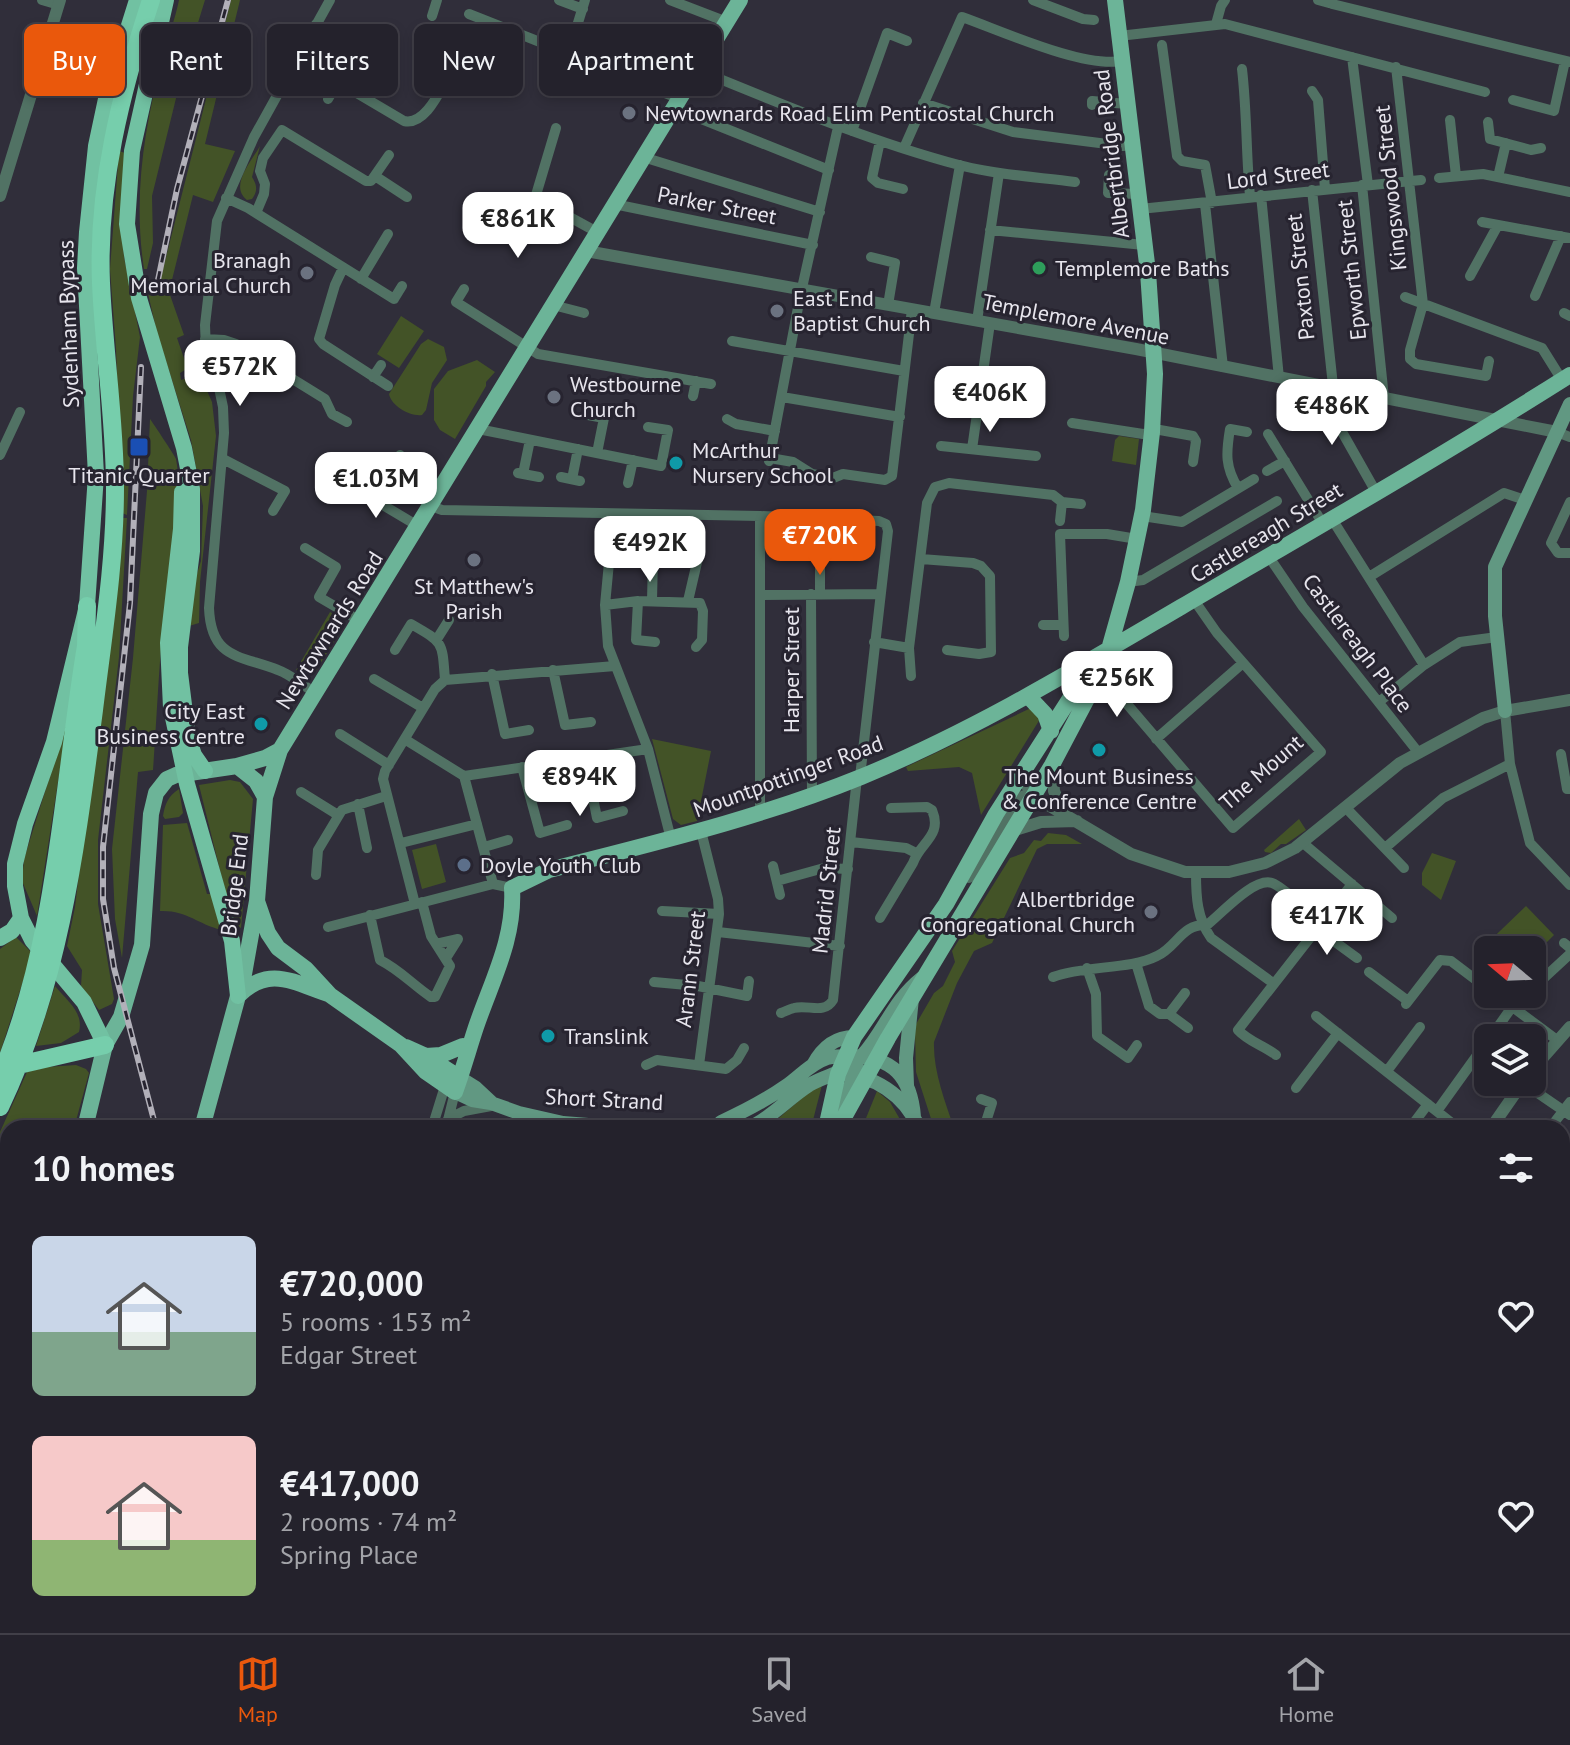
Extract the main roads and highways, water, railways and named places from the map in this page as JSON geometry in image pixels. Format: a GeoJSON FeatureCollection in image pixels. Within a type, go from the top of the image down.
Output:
{"type":"FeatureCollection","features":[{"type":"Feature","properties":{"kind":"highway","name":"Sydenham Bypass"},"geometry":{"type":"LineString","coordinates":[[21,918],[15,886],[17,847],[54,742],[87,606],[96,475],[85,268],[87,232],[96,146],[106,99],[137,0]]}},
{"type":"Feature","properties":{"kind":"highway"},"geometry":{"type":"LineString","coordinates":[[0,1107],[4,1084],[42,976],[74,857],[113,546],[114,472],[101,283],[104,197],[116,118],[151,0]]}},
{"type":"Feature","properties":{"kind":"highway"},"geometry":{"type":"LineString","coordinates":[[166,0],[134,138],[127,224],[139,298],[188,465],[194,513],[180,673],[188,737],[194,755],[205,771]]}},
{"type":"Feature","properties":{"kind":"highway","name":"Bridge End"},"geometry":{"type":"LineString","coordinates":[[175,419],[182,510],[168,643],[171,708],[187,784],[230,936],[238,996]]}},
{"type":"Feature","properties":{"kind":"highway"},"geometry":{"type":"LineString","coordinates":[[53,929],[86,646],[87,606]]}},
{"type":"Feature","properties":{"kind":"highway"},"geometry":{"type":"LineString","coordinates":[[0,938],[12,931],[21,918],[32,940],[84,1002],[105,1045],[0,1070]]}},
{"type":"Feature","properties":{"kind":"main road","name":"Newtownards Road"},"geometry":{"type":"LineString","coordinates":[[265,797],[280,750],[740,0]]}},
{"type":"Feature","properties":{"kind":"main road","name":"Albertbridge Road"},"geometry":{"type":"LineString","coordinates":[[840,1120],[861,1057],[854,1037],[946,904],[996,814],[1064,706],[1105,648],[1128,582],[1142,516],[1152,432],[1154,353],[1115,0]]}},
{"type":"Feature","properties":{"kind":"main road","name":"Castlereagh Street"},"geometry":{"type":"LineString","coordinates":[[1105,648],[1269,557],[1566,378]]}},
{"type":"Feature","properties":{"kind":"main road"},"geometry":{"type":"LineString","coordinates":[[1505,711],[1494,600],[1495,567],[1525,500],[1564,434],[1570,404]]}},
{"type":"Feature","properties":{"kind":"main road"},"geometry":{"type":"LineString","coordinates":[[1028,696],[1045,714],[1052,729],[1064,719],[1095,676],[1105,648]]}},
{"type":"Feature","properties":{"kind":"main road","name":"Mountpottinger Road"},"geometry":{"type":"LineString","coordinates":[[475,1030],[509,937],[512,888],[546,871],[701,831],[858,778],[1028,696],[1105,648]]}},
{"type":"Feature","properties":{"kind":"main road","name":"Albertbridge Road"},"geometry":{"type":"LineString","coordinates":[[830,1120],[861,1057],[912,998],[1052,765],[1095,676]]}},
{"type":"Feature","properties":{"kind":"main road","name":"Newtownards Road"},"geometry":{"type":"LineString","coordinates":[[87,1120],[105,1045],[121,1017],[142,945],[152,801],[160,785],[176,775],[237,766],[280,750]]}},
{"type":"Feature","properties":{"kind":"main road"},"geometry":{"type":"LineString","coordinates":[[237,766],[256,781],[265,797]]}},
{"type":"Feature","properties":{"kind":"main road","name":"Bridge End"},"geometry":{"type":"LineString","coordinates":[[204,1120],[238,996],[257,901],[265,797]]}},
{"type":"Feature","properties":{"kind":"main road","name":"Short Strand"},"geometry":{"type":"LineString","coordinates":[[257,901],[272,941],[306,969],[330,995],[401,1045],[430,1075],[476,1088],[494,1104],[550,1120]]}},
{"type":"Feature","properties":{"kind":"main road"},"geometry":{"type":"LineString","coordinates":[[917,1120],[913,1098],[895,1070],[861,1057],[904,993],[926,975]]}},
{"type":"Feature","properties":{"kind":"main road","name":"Short Strand"},"geometry":{"type":"LineString","coordinates":[[238,996],[256,981],[277,977],[330,995]]}},
{"type":"Feature","properties":{"kind":"main road"},"geometry":{"type":"LineString","coordinates":[[907,1085],[906,1058],[912,998]]}},
{"type":"Feature","properties":{"kind":"main road"},"geometry":{"type":"LineString","coordinates":[[452,1082],[463,1046],[475,1030]]}},
{"type":"Feature","properties":{"kind":"main road"},"geometry":{"type":"LineString","coordinates":[[452,1082],[475,1030]]}},
{"type":"Feature","properties":{"kind":"main road"},"geometry":{"type":"LineString","coordinates":[[813,1065],[818,1055],[834,1040],[854,1037]]}},
{"type":"Feature","properties":{"kind":"main road","name":"Short Strand"},"geometry":{"type":"LineString","coordinates":[[401,1045],[426,1056],[452,1082]]}},
{"type":"Feature","properties":{"kind":"main road"},"geometry":{"type":"LineString","coordinates":[[426,1056],[441,1055],[463,1046]]}},
{"type":"Feature","properties":{"kind":"main road","name":"Short Strand"},"geometry":{"type":"LineString","coordinates":[[725,1120],[762,1101],[826,1058],[861,1057]]}},
{"type":"Feature","properties":{"kind":"main road"},"geometry":{"type":"LineString","coordinates":[[853,1075],[886,1088],[914,1120]]}},
{"type":"Feature","properties":{"kind":"main road","name":"Short Strand"},"geometry":{"type":"LineString","coordinates":[[764,1120],[807,1086],[853,1075]]}},
{"type":"Feature","properties":{"kind":"railway"},"geometry":{"type":"LineString","coordinates":[[158,280],[177,189],[228,0]]}},
{"type":"Feature","properties":{"kind":"railway"},"geometry":{"type":"LineString","coordinates":[[141,367],[130,603],[103,847],[103,899],[114,968],[154,1120]]}},
{"type":"Feature","properties":{"kind":"place","name":"Newtownards Road Elim Penticostal Church"},"geometry":{"type":"Point","coordinates":[629,113]}},
{"type":"Feature","properties":{"kind":"place","name":"Templemore Baths"},"geometry":{"type":"Point","coordinates":[1039,268]}},
{"type":"Feature","properties":{"kind":"place","name":"Branagh Memorial Church"},"geometry":{"type":"Point","coordinates":[307,273]}},
{"type":"Feature","properties":{"kind":"place","name":"East End Baptist Church"},"geometry":{"type":"Point","coordinates":[777,311]}},
{"type":"Feature","properties":{"kind":"place","name":"Westbourne Church"},"geometry":{"type":"Point","coordinates":[554,397]}},
{"type":"Feature","properties":{"kind":"place","name":"Titanic Quarter"},"geometry":{"type":"Point","coordinates":[139,447]}},
{"type":"Feature","properties":{"kind":"place","name":"McArthur Nursery School"},"geometry":{"type":"Point","coordinates":[676,463]}},
{"type":"Feature","properties":{"kind":"place","name":"St Matthew's Parish"},"geometry":{"type":"Point","coordinates":[474,560]}},
{"type":"Feature","properties":{"kind":"place","name":"City East Business Centre"},"geometry":{"type":"Point","coordinates":[261,724]}},
{"type":"Feature","properties":{"kind":"place","name":"The Mount Business & Conference Centre"},"geometry":{"type":"Point","coordinates":[1099,750]}},
{"type":"Feature","properties":{"kind":"place","name":"Doyle Youth Club"},"geometry":{"type":"Point","coordinates":[464,865]}},
{"type":"Feature","properties":{"kind":"place","name":"Albertbridge Congregational Church"},"geometry":{"type":"Point","coordinates":[1151,912]}},
{"type":"Feature","properties":{"kind":"place","name":"Translink"},"geometry":{"type":"Point","coordinates":[548,1036]}}]}
